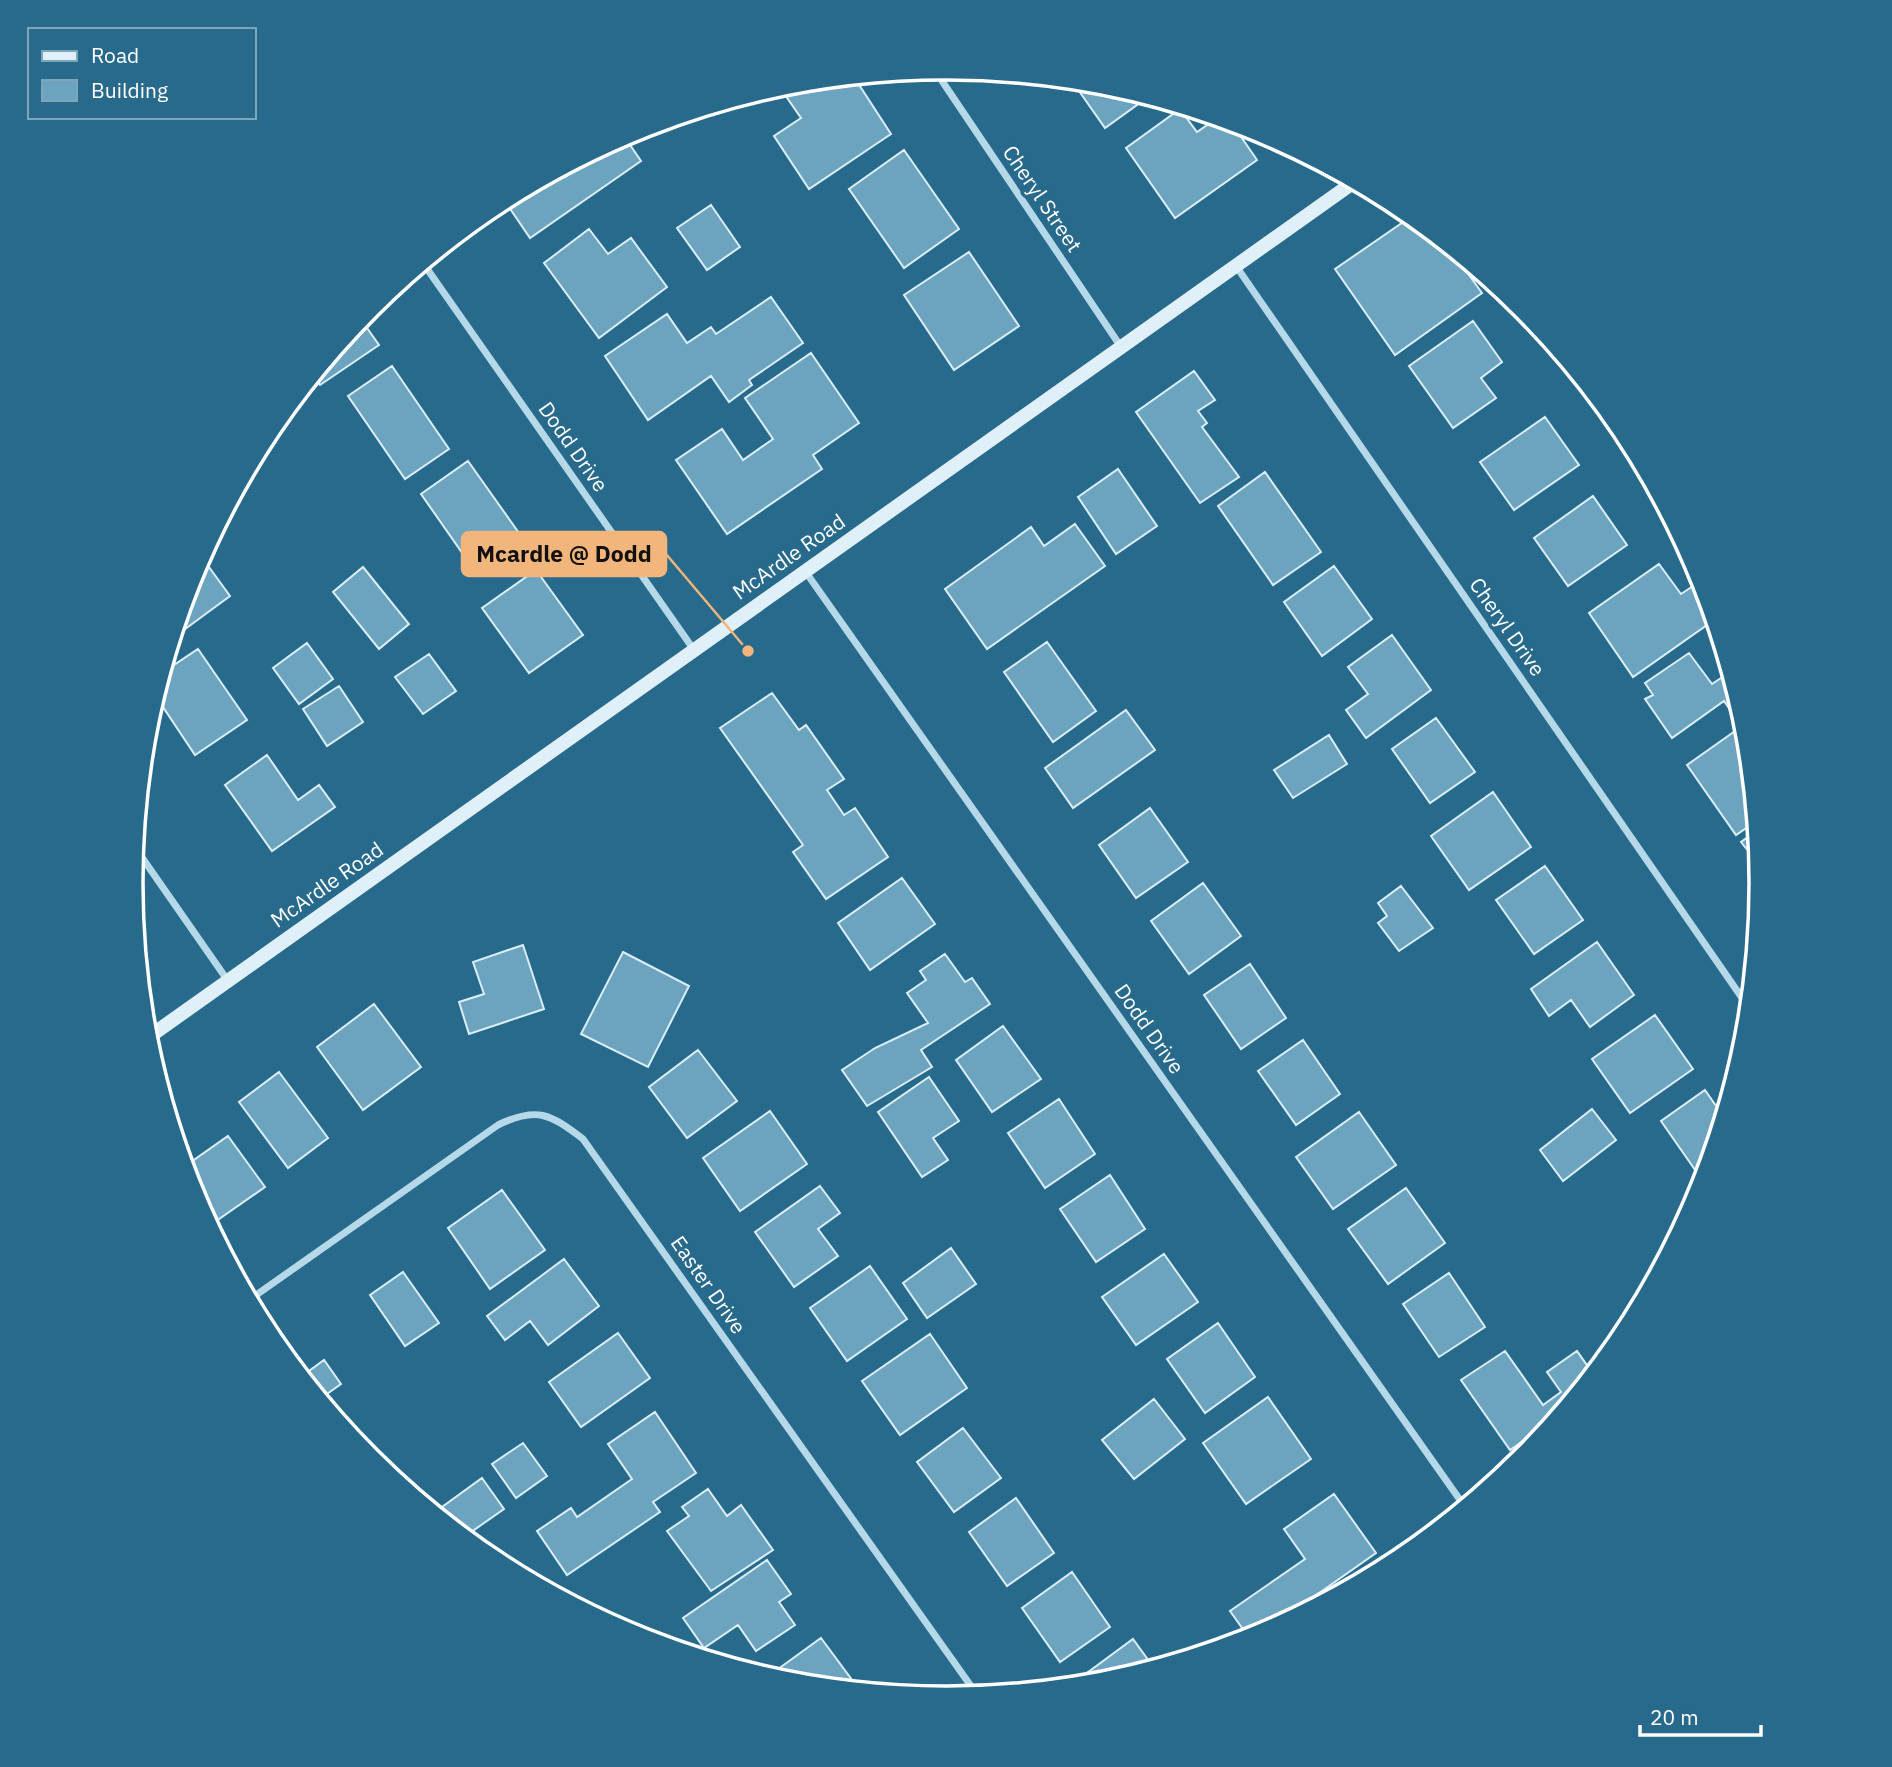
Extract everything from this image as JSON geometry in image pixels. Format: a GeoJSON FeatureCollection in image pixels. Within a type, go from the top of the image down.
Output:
{"type":"FeatureCollection","features":[{"type":"Feature","properties":{"kind":"main road","name":"McArdle Road"},"geometry":{"type":"LineString","coordinates":[[157,1031],[1346,187]]}},
{"type":"Feature","properties":{"kind":"street","name":"Cheryl Street"},"geometry":{"type":"LineString","coordinates":[[942,80],[1121,347]]}},
{"type":"Feature","properties":{"kind":"street","name":"Cheryl Drive"},"geometry":{"type":"LineString","coordinates":[[1236,265],[1741,996]]}},
{"type":"Feature","properties":{"kind":"street","name":"Dodd Drive"},"geometry":{"type":"LineString","coordinates":[[429,270],[694,650]]}},
{"type":"Feature","properties":{"kind":"street","name":"Dodd Drive"},"geometry":{"type":"LineString","coordinates":[[805,571],[1460,1500]]}},
{"type":"Feature","properties":{"kind":"street"},"geometry":{"type":"LineString","coordinates":[[144,860],[228,981]]}},
{"type":"Feature","properties":{"kind":"street","name":"Easter Drive"},"geometry":{"type":"LineString","coordinates":[[257,1294],[498,1125],[519,1115],[536,1114],[558,1121],[583,1139],[971,1686]]}},
{"type":"Feature","properties":{"kind":"building"},"geometry":{"type":"Polygon","coordinates":[[[859,85],[891,134],[809,189],[774,136],[801,118],[786,97],[859,85]]]}},
{"type":"Feature","properties":{"kind":"building"},"geometry":{"type":"Polygon","coordinates":[[[1080,92],[1138,104],[1105,128],[1080,92]]]}},
{"type":"Feature","properties":{"kind":"building"},"geometry":{"type":"Polygon","coordinates":[[[1173,114],[1186,118],[1197,132],[1208,124],[1242,138],[1257,160],[1175,218],[1126,148],[1173,114]]]}},
{"type":"Feature","properties":{"kind":"building"},"geometry":{"type":"Polygon","coordinates":[[[631,146],[641,161],[530,238],[510,209],[591,163],[631,146]]]}},
{"type":"Feature","properties":{"kind":"building"},"geometry":{"type":"Polygon","coordinates":[[[904,150],[959,229],[904,268],[849,189],[904,150]]]}},
{"type":"Feature","properties":{"kind":"building"},"geometry":{"type":"Polygon","coordinates":[[[711,205],[740,247],[707,270],[677,228],[711,205]]]}},
{"type":"Feature","properties":{"kind":"building"},"geometry":{"type":"Polygon","coordinates":[[[1402,223],[1469,275],[1482,293],[1395,355],[1335,269],[1402,223]]]}},
{"type":"Feature","properties":{"kind":"building"},"geometry":{"type":"Polygon","coordinates":[[[589,229],[608,254],[631,238],[667,287],[599,338],[544,263],[589,229]]]}},
{"type":"Feature","properties":{"kind":"building"},"geometry":{"type":"Polygon","coordinates":[[[969,252],[1019,326],[954,370],[904,295],[969,252]]]}},
{"type":"Feature","properties":{"kind":"building"},"geometry":{"type":"Polygon","coordinates":[[[771,297],[803,343],[749,380],[752,385],[729,402],[711,376],[648,420],[605,356],[667,314],[687,343],[711,327],[716,334],[771,297]]]}},
{"type":"Feature","properties":{"kind":"building"},"geometry":{"type":"Polygon","coordinates":[[[1473,321],[1502,362],[1481,378],[1496,398],[1453,428],[1409,366],[1473,321]]]}},
{"type":"Feature","properties":{"kind":"building"},"geometry":{"type":"Polygon","coordinates":[[[367,328],[379,345],[320,385],[319,383],[342,354],[367,328]]]}},
{"type":"Feature","properties":{"kind":"building"},"geometry":{"type":"Polygon","coordinates":[[[811,353],[859,423],[813,455],[822,469],[727,534],[676,460],[722,429],[743,460],[773,439],[745,398],[811,353]]]}},
{"type":"Feature","properties":{"kind":"building"},"geometry":{"type":"Polygon","coordinates":[[[392,366],[449,449],[405,479],[348,396],[392,366]]]}},
{"type":"Feature","properties":{"kind":"building"},"geometry":{"type":"Polygon","coordinates":[[[1194,371],[1215,400],[1198,411],[1207,423],[1202,427],[1239,477],[1200,503],[1136,412],[1194,371]]]}},
{"type":"Feature","properties":{"kind":"building"},"geometry":{"type":"Polygon","coordinates":[[[1545,417],[1579,465],[1514,510],[1480,462],[1545,417]]]}},
{"type":"Feature","properties":{"kind":"building"},"geometry":{"type":"Polygon","coordinates":[[[468,461],[519,533],[472,567],[421,494],[468,461]]]}},
{"type":"Feature","properties":{"kind":"building"},"geometry":{"type":"Polygon","coordinates":[[[1118,469],[1157,526],[1116,554],[1078,497],[1118,469]]]}},
{"type":"Feature","properties":{"kind":"building"},"geometry":{"type":"Polygon","coordinates":[[[1265,472],[1321,552],[1273,585],[1218,506],[1265,472]]]}},
{"type":"Feature","properties":{"kind":"building"},"geometry":{"type":"Polygon","coordinates":[[[1593,496],[1627,545],[1568,586],[1534,538],[1593,496]]]}},
{"type":"Feature","properties":{"kind":"building"},"geometry":{"type":"Polygon","coordinates":[[[1075,524],[1105,566],[987,649],[945,589],[1031,527],[1044,546],[1075,524]]]}},
{"type":"Feature","properties":{"kind":"building"},"geometry":{"type":"Polygon","coordinates":[[[1659,564],[1681,594],[1692,587],[1706,626],[1633,677],[1589,613],[1659,564]]]}},
{"type":"Feature","properties":{"kind":"building"},"geometry":{"type":"Polygon","coordinates":[[[208,566],[230,596],[185,629],[208,566]]]}},
{"type":"Feature","properties":{"kind":"building"},"geometry":{"type":"Polygon","coordinates":[[[1334,566],[1372,619],[1322,656],[1284,602],[1334,566]]]}},
{"type":"Feature","properties":{"kind":"building"},"geometry":{"type":"Polygon","coordinates":[[[363,567],[409,624],[379,649],[333,592],[363,567]]]}},
{"type":"Feature","properties":{"kind":"building"},"geometry":{"type":"Polygon","coordinates":[[[536,570],[583,635],[529,673],[482,608],[536,570]]]}},
{"type":"Feature","properties":{"kind":"building"},"geometry":{"type":"Polygon","coordinates":[[[1392,635],[1431,690],[1366,738],[1346,710],[1368,694],[1348,667],[1392,635]]]}},
{"type":"Feature","properties":{"kind":"building"},"geometry":{"type":"Polygon","coordinates":[[[1047,642],[1096,711],[1053,742],[1004,672],[1047,642]]]}},
{"type":"Feature","properties":{"kind":"building"},"geometry":{"type":"Polygon","coordinates":[[[307,643],[333,679],[299,704],[273,668],[307,643]]]}},
{"type":"Feature","properties":{"kind":"building"},"geometry":{"type":"Polygon","coordinates":[[[198,649],[247,720],[195,755],[163,707],[173,665],[198,649]]]}},
{"type":"Feature","properties":{"kind":"building"},"geometry":{"type":"Polygon","coordinates":[[[1689,653],[1712,684],[1722,677],[1730,710],[1724,701],[1672,738],[1645,699],[1653,695],[1645,683],[1689,653]]]}},
{"type":"Feature","properties":{"kind":"building"},"geometry":{"type":"Polygon","coordinates":[[[429,654],[456,691],[423,714],[395,677],[429,654]]]}},
{"type":"Feature","properties":{"kind":"building"},"geometry":{"type":"Polygon","coordinates":[[[339,686],[363,722],[327,746],[303,709],[339,686]]]}},
{"type":"Feature","properties":{"kind":"building"},"geometry":{"type":"Polygon","coordinates":[[[772,693],[799,730],[806,725],[844,779],[827,790],[844,815],[855,808],[888,857],[826,899],[793,852],[803,845],[720,728],[772,693]]]}},
{"type":"Feature","properties":{"kind":"building"},"geometry":{"type":"Polygon","coordinates":[[[1126,710],[1155,750],[1073,808],[1045,768],[1126,710]]]}},
{"type":"Feature","properties":{"kind":"building"},"geometry":{"type":"Polygon","coordinates":[[[1436,718],[1475,772],[1430,803],[1392,749],[1436,718]]]}},
{"type":"Feature","properties":{"kind":"building"},"geometry":{"type":"Polygon","coordinates":[[[1735,731],[1747,828],[1736,835],[1687,765],[1735,731]]]}},
{"type":"Feature","properties":{"kind":"building"},"geometry":{"type":"Polygon","coordinates":[[[1329,735],[1347,764],[1293,798],[1274,770],[1329,735]]]}},
{"type":"Feature","properties":{"kind":"building"},"geometry":{"type":"Polygon","coordinates":[[[267,755],[298,800],[319,785],[335,807],[272,851],[225,785],[267,755]]]}},
{"type":"Feature","properties":{"kind":"building"},"geometry":{"type":"Polygon","coordinates":[[[1493,792],[1531,847],[1469,890],[1431,836],[1493,792]]]}},
{"type":"Feature","properties":{"kind":"building"},"geometry":{"type":"Polygon","coordinates":[[[1150,808],[1188,862],[1136,898],[1099,845],[1150,808]]]}},
{"type":"Feature","properties":{"kind":"building"},"geometry":{"type":"Polygon","coordinates":[[[1747,837],[1748,851],[1741,842],[1747,837]]]}},
{"type":"Feature","properties":{"kind":"building"},"geometry":{"type":"Polygon","coordinates":[[[1545,866],[1583,920],[1534,954],[1496,900],[1545,866]]]}},
{"type":"Feature","properties":{"kind":"building"},"geometry":{"type":"Polygon","coordinates":[[[902,878],[935,924],[870,970],[838,923],[902,878]]]}},
{"type":"Feature","properties":{"kind":"building"},"geometry":{"type":"Polygon","coordinates":[[[1203,883],[1241,936],[1189,974],[1151,921],[1203,883]]]}},
{"type":"Feature","properties":{"kind":"building"},"geometry":{"type":"Polygon","coordinates":[[[1401,886],[1433,928],[1399,951],[1378,923],[1387,916],[1378,903],[1401,886]]]}},
{"type":"Feature","properties":{"kind":"building"},"geometry":{"type":"Polygon","coordinates":[[[1597,942],[1634,995],[1590,1027],[1571,1000],[1549,1016],[1531,989],[1597,942]]]}},
{"type":"Feature","properties":{"kind":"building"},"geometry":{"type":"Polygon","coordinates":[[[523,945],[544,1009],[469,1034],[459,1002],[484,994],[473,962],[523,945]]]}},
{"type":"Feature","properties":{"kind":"building"},"geometry":{"type":"Polygon","coordinates":[[[623,952],[689,986],[648,1067],[581,1034],[623,952]]]}},
{"type":"Feature","properties":{"kind":"building"},"geometry":{"type":"Polygon","coordinates":[[[945,954],[965,982],[972,978],[990,1004],[921,1050],[932,1067],[867,1106],[842,1070],[875,1048],[928,1023],[907,993],[926,980],[920,971],[945,954]]]}},
{"type":"Feature","properties":{"kind":"building"},"geometry":{"type":"Polygon","coordinates":[[[1250,964],[1286,1018],[1241,1049],[1204,995],[1250,964]]]}},
{"type":"Feature","properties":{"kind":"building"},"geometry":{"type":"Polygon","coordinates":[[[374,1004],[421,1067],[363,1110],[317,1047],[374,1004]]]}},
{"type":"Feature","properties":{"kind":"building"},"geometry":{"type":"Polygon","coordinates":[[[1655,1015],[1693,1069],[1630,1113],[1592,1059],[1655,1015]]]}},
{"type":"Feature","properties":{"kind":"building"},"geometry":{"type":"Polygon","coordinates":[[[1003,1026],[1041,1079],[992,1112],[956,1060],[1003,1026]]]}},
{"type":"Feature","properties":{"kind":"building"},"geometry":{"type":"Polygon","coordinates":[[[1303,1040],[1340,1094],[1296,1125],[1258,1071],[1303,1040]]]}},
{"type":"Feature","properties":{"kind":"building"},"geometry":{"type":"Polygon","coordinates":[[[698,1050],[737,1101],[687,1138],[649,1087],[698,1050]]]}},
{"type":"Feature","properties":{"kind":"building"},"geometry":{"type":"Polygon","coordinates":[[[279,1072],[328,1138],[288,1168],[239,1102],[279,1072]]]}},
{"type":"Feature","properties":{"kind":"building"},"geometry":{"type":"Polygon","coordinates":[[[929,1077],[959,1121],[933,1138],[948,1160],[922,1177],[878,1112],[929,1077]]]}},
{"type":"Feature","properties":{"kind":"building"},"geometry":{"type":"Polygon","coordinates":[[[1705,1090],[1717,1107],[1696,1171],[1661,1121],[1705,1090]]]}},
{"type":"Feature","properties":{"kind":"building"},"geometry":{"type":"Polygon","coordinates":[[[1059,1099],[1095,1154],[1045,1188],[1008,1133],[1059,1099]]]}},
{"type":"Feature","properties":{"kind":"building"},"geometry":{"type":"Polygon","coordinates":[[[1592,1109],[1616,1140],[1563,1181],[1540,1150],[1592,1109]]]}},
{"type":"Feature","properties":{"kind":"building"},"geometry":{"type":"Polygon","coordinates":[[[770,1111],[807,1164],[740,1211],[703,1158],[770,1111]]]}},
{"type":"Feature","properties":{"kind":"building"},"geometry":{"type":"Polygon","coordinates":[[[1359,1112],[1396,1165],[1333,1209],[1296,1157],[1359,1112]]]}},
{"type":"Feature","properties":{"kind":"building"},"geometry":{"type":"Polygon","coordinates":[[[228,1136],[265,1187],[217,1220],[193,1161],[228,1136]]]}},
{"type":"Feature","properties":{"kind":"building"},"geometry":{"type":"Polygon","coordinates":[[[1110,1175],[1145,1229],[1096,1262],[1060,1209],[1110,1175]]]}},
{"type":"Feature","properties":{"kind":"building"},"geometry":{"type":"Polygon","coordinates":[[[820,1186],[840,1213],[818,1229],[838,1256],[794,1287],[755,1232],[820,1186]]]}},
{"type":"Feature","properties":{"kind":"building"},"geometry":{"type":"Polygon","coordinates":[[[1406,1188],[1445,1243],[1388,1284],[1348,1229],[1406,1188]]]}},
{"type":"Feature","properties":{"kind":"building"},"geometry":{"type":"Polygon","coordinates":[[[502,1190],[545,1250],[490,1289],[448,1228],[502,1190]]]}},
{"type":"Feature","properties":{"kind":"building"},"geometry":{"type":"Polygon","coordinates":[[[951,1248],[976,1284],[927,1318],[903,1283],[951,1248]]]}},
{"type":"Feature","properties":{"kind":"building"},"geometry":{"type":"Polygon","coordinates":[[[1164,1254],[1198,1302],[1136,1345],[1102,1297],[1164,1254]]]}},
{"type":"Feature","properties":{"kind":"building"},"geometry":{"type":"Polygon","coordinates":[[[564,1259],[599,1306],[548,1345],[530,1321],[505,1340],[487,1316],[564,1259]]]}},
{"type":"Feature","properties":{"kind":"building"},"geometry":{"type":"Polygon","coordinates":[[[870,1266],[907,1319],[847,1361],[810,1308],[870,1266]]]}},
{"type":"Feature","properties":{"kind":"building"},"geometry":{"type":"Polygon","coordinates":[[[403,1272],[439,1323],[405,1346],[370,1295],[403,1272]]]}},
{"type":"Feature","properties":{"kind":"building"},"geometry":{"type":"Polygon","coordinates":[[[1449,1273],[1485,1327],[1439,1357],[1403,1304],[1449,1273]]]}},
{"type":"Feature","properties":{"kind":"building"},"geometry":{"type":"Polygon","coordinates":[[[1218,1323],[1255,1377],[1205,1413],[1167,1359],[1218,1323]]]}},
{"type":"Feature","properties":{"kind":"building"},"geometry":{"type":"Polygon","coordinates":[[[618,1333],[650,1378],[581,1427],[549,1382],[618,1333]]]}},
{"type":"Feature","properties":{"kind":"building"},"geometry":{"type":"Polygon","coordinates":[[[930,1334],[967,1388],[900,1435],[862,1381],[930,1334]]]}},
{"type":"Feature","properties":{"kind":"building"},"geometry":{"type":"Polygon","coordinates":[[[1505,1351],[1543,1405],[1561,1392],[1547,1372],[1577,1351],[1587,1366],[1550,1413],[1524,1440],[1510,1450],[1461,1380],[1505,1351]]]}},
{"type":"Feature","properties":{"kind":"building"},"geometry":{"type":"Polygon","coordinates":[[[324,1360],[341,1384],[327,1394],[308,1371],[324,1360]]]}},
{"type":"Feature","properties":{"kind":"building"},"geometry":{"type":"Polygon","coordinates":[[[1268,1397],[1311,1459],[1246,1504],[1203,1443],[1268,1397]]]}},
{"type":"Feature","properties":{"kind":"building"},"geometry":{"type":"Polygon","coordinates":[[[1154,1399],[1185,1439],[1134,1479],[1102,1440],[1154,1399]]]}},
{"type":"Feature","properties":{"kind":"building"},"geometry":{"type":"Polygon","coordinates":[[[655,1412],[696,1473],[653,1502],[660,1512],[567,1575],[537,1531],[571,1508],[577,1517],[632,1479],[608,1444],[655,1412]]]}},
{"type":"Feature","properties":{"kind":"building"},"geometry":{"type":"Polygon","coordinates":[[[963,1428],[1001,1478],[954,1512],[917,1462],[963,1428]]]}},
{"type":"Feature","properties":{"kind":"building"},"geometry":{"type":"Polygon","coordinates":[[[523,1443],[547,1476],[516,1498],[492,1464],[523,1443]]]}},
{"type":"Feature","properties":{"kind":"building"},"geometry":{"type":"Polygon","coordinates":[[[482,1478],[504,1509],[472,1531],[442,1507],[482,1478]]]}},
{"type":"Feature","properties":{"kind":"building"},"geometry":{"type":"Polygon","coordinates":[[[708,1489],[727,1516],[741,1505],[773,1550],[711,1591],[667,1531],[689,1516],[682,1507],[708,1489]]]}},
{"type":"Feature","properties":{"kind":"building"},"geometry":{"type":"Polygon","coordinates":[[[1334,1494],[1376,1553],[1312,1598],[1243,1629],[1230,1611],[1305,1559],[1284,1529],[1334,1494]]]}},
{"type":"Feature","properties":{"kind":"building"},"geometry":{"type":"Polygon","coordinates":[[[1016,1498],[1054,1553],[1007,1586],[969,1532],[1016,1498]]]}},
{"type":"Feature","properties":{"kind":"building"},"geometry":{"type":"Polygon","coordinates":[[[767,1560],[791,1594],[779,1602],[795,1625],[756,1651],[738,1625],[704,1648],[683,1618],[767,1560]]]}},
{"type":"Feature","properties":{"kind":"building"},"geometry":{"type":"Polygon","coordinates":[[[1072,1572],[1110,1627],[1060,1662],[1022,1608],[1072,1572]]]}},
{"type":"Feature","properties":{"kind":"building"},"geometry":{"type":"Polygon","coordinates":[[[821,1638],[853,1681],[841,1680],[779,1669],[821,1638]]]}},
{"type":"Feature","properties":{"kind":"building"},"geometry":{"type":"Polygon","coordinates":[[[1133,1639],[1148,1660],[1103,1671],[1085,1674],[1133,1639]]]}},
{"type":"Feature","properties":{"kind":"place","name":"Mcardle @ Dodd"},"geometry":{"type":"Point","coordinates":[748,651]}}]}
